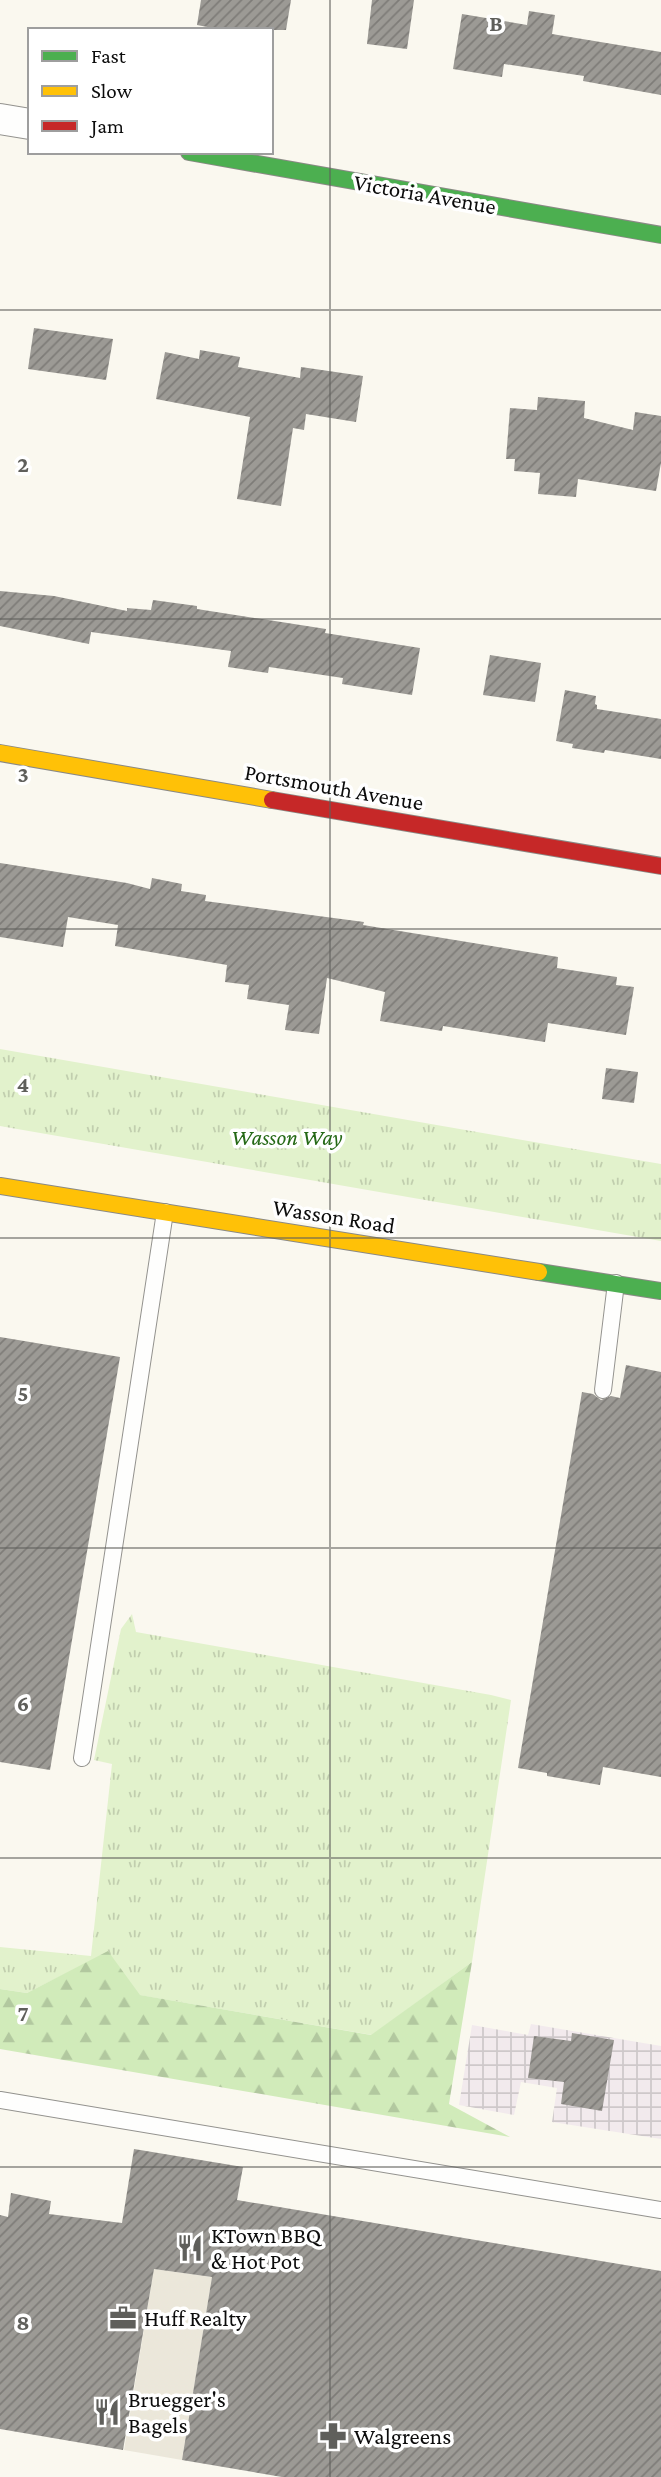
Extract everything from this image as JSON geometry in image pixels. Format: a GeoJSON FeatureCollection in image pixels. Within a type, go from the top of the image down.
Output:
{"type":"FeatureCollection","features":[{"type":"Feature","properties":{"kind":"street"},"geometry":{"type":"LineString","coordinates":[[0,119],[28,124]]}},
{"type":"Feature","properties":{"kind":"street","name":"Victoria Avenue"},"geometry":{"type":"LineString","coordinates":[[200,154],[661,235]]}},
{"type":"Feature","properties":{"kind":"street","name":"Portsmouth Avenue"},"geometry":{"type":"LineString","coordinates":[[0,753],[661,866]]}},
{"type":"Feature","properties":{"kind":"street","name":"Wasson Road"},"geometry":{"type":"LineString","coordinates":[[0,1186],[661,1291]]}},
{"type":"Feature","properties":{"kind":"lane"},"geometry":{"type":"LineString","coordinates":[[82,1758],[165,1212]]}},
{"type":"Feature","properties":{"kind":"lane"},"geometry":{"type":"LineString","coordinates":[[603,1390],[616,1283]]}},
{"type":"Feature","properties":{"kind":"lane"},"geometry":{"type":"LineString","coordinates":[[0,2100],[661,2210]]}},
{"type":"Feature","properties":{"kind":"shaded area"},"geometry":{"type":"Polygon","coordinates":[[[531,2024],[661,2046],[661,2139],[552,2122],[557,2088],[521,2082],[514,2115],[459,2105],[472,2025],[528,2035],[531,2024]]]}},
{"type":"Feature","properties":{"kind":"shaded area"},"geometry":{"type":"Polygon","coordinates":[[[154,2269],[212,2277],[182,2460],[124,2450],[154,2269]]]}},
{"type":"Feature","properties":{"kind":"green space","name":"Wasson Way"},"geometry":{"type":"Polygon","coordinates":[[[0,1049],[661,1164],[661,1241],[0,1126],[0,1049]]]}},
{"type":"Feature","properties":{"kind":"green space"},"geometry":{"type":"Polygon","coordinates":[[[132,1614],[136,1632],[511,1700],[472,1962],[372,2035],[139,1995],[108,1952],[27,1993],[0,1989],[0,1947],[91,1956],[112,1764],[94,1760],[121,1629],[132,1614]]]}},
{"type":"Feature","properties":{"kind":"green space"},"geometry":{"type":"Polygon","coordinates":[[[108,1951],[140,1995],[371,2035],[472,1962],[449,2104],[510,2137],[0,2049],[0,1989],[27,1993],[108,1951]]]}},
{"type":"Feature","properties":{"kind":"building"},"geometry":{"type":"Polygon","coordinates":[[[201,0],[291,0],[286,30],[213,28],[197,25],[201,0]]]}},
{"type":"Feature","properties":{"kind":"building"},"geometry":{"type":"Polygon","coordinates":[[[372,0],[414,0],[407,49],[367,44],[372,0]]]}},
{"type":"Feature","properties":{"kind":"building"},"geometry":{"type":"Polygon","coordinates":[[[529,11],[555,15],[552,34],[661,52],[661,95],[583,81],[584,76],[504,64],[502,77],[453,69],[462,14],[527,25],[529,11]]]}},
{"type":"Feature","properties":{"kind":"building"},"geometry":{"type":"Polygon","coordinates":[[[34,328],[113,339],[106,380],[28,369],[34,328]]]}},
{"type":"Feature","properties":{"kind":"building"},"geometry":{"type":"Polygon","coordinates":[[[200,350],[240,357],[238,367],[300,378],[301,367],[363,376],[356,422],[306,414],[304,430],[293,428],[281,506],[237,499],[250,417],[156,399],[165,352],[199,359],[200,350]]]}},
{"type":"Feature","properties":{"kind":"building"},"geometry":{"type":"Polygon","coordinates":[[[538,397],[585,401],[584,418],[633,430],[635,412],[661,416],[661,463],[656,491],[578,479],[576,497],[538,494],[540,473],[514,471],[515,459],[506,459],[510,408],[537,410],[538,397]]]}},
{"type":"Feature","properties":{"kind":"building"},"geometry":{"type":"Polygon","coordinates":[[[0,591],[54,596],[127,611],[127,608],[151,610],[153,600],[420,648],[412,695],[342,684],[343,678],[269,667],[268,673],[228,667],[231,651],[91,632],[89,644],[0,626],[0,591]]]}},
{"type":"Feature","properties":{"kind":"building"},"geometry":{"type":"Polygon","coordinates":[[[490,655],[541,663],[535,702],[483,695],[490,655]]]}},
{"type":"Feature","properties":{"kind":"building"},"geometry":{"type":"Polygon","coordinates":[[[565,690],[596,696],[597,709],[661,719],[661,759],[572,748],[573,744],[556,741],[565,690]]]}},
{"type":"Feature","properties":{"kind":"building"},"geometry":{"type":"Polygon","coordinates":[[[0,863],[150,889],[152,878],[182,884],[181,891],[206,895],[205,901],[364,922],[363,925],[558,957],[557,968],[617,977],[616,985],[634,987],[626,1035],[548,1023],[545,1042],[443,1026],[442,1031],[380,1021],[385,992],[327,978],[319,1034],[285,1030],[289,1005],[247,999],[249,985],[225,982],[227,965],[115,946],[118,925],[68,917],[63,947],[0,937],[0,863]]]}},
{"type":"Feature","properties":{"kind":"building"},"geometry":{"type":"Polygon","coordinates":[[[606,1068],[638,1072],[634,1103],[602,1099],[606,1068]]]}},
{"type":"Feature","properties":{"kind":"building"},"geometry":{"type":"Polygon","coordinates":[[[0,1337],[120,1357],[50,1770],[0,1762],[0,1337]]]}},
{"type":"Feature","properties":{"kind":"building"},"geometry":{"type":"Polygon","coordinates":[[[626,1365],[661,1372],[661,1777],[603,1767],[600,1785],[518,1768],[582,1392],[593,1394],[601,1400],[611,1396],[620,1398],[626,1365]]]}},
{"type":"Feature","properties":{"kind":"building"},"geometry":{"type":"Polygon","coordinates":[[[572,2033],[614,2040],[602,2111],[561,2104],[564,2082],[528,2078],[534,2036],[571,2041],[572,2033]]]}},
{"type":"Feature","properties":{"kind":"building"},"geometry":{"type":"Polygon","coordinates":[[[134,2149],[243,2167],[237,2200],[661,2271],[661,2477],[282,2477],[182,2460],[212,2277],[154,2269],[123,2450],[0,2429],[0,2215],[8,2217],[11,2193],[51,2201],[49,2214],[122,2223],[134,2149]]]}},
{"type":"Feature","properties":{"kind":"traffic: fast"},"geometry":{"type":"LineString","coordinates":[[200,154],[661,235]]}},
{"type":"Feature","properties":{"kind":"traffic: fast"},"geometry":{"type":"LineString","coordinates":[[539,1272],[661,1291]]}},
{"type":"Feature","properties":{"kind":"traffic: slow"},"geometry":{"type":"LineString","coordinates":[[0,753],[272,800]]}},
{"type":"Feature","properties":{"kind":"traffic: slow"},"geometry":{"type":"LineString","coordinates":[[0,1186],[539,1272]]}},
{"type":"Feature","properties":{"kind":"traffic: jam"},"geometry":{"type":"LineString","coordinates":[[272,800],[661,866]]}},
{"type":"Feature","properties":{"kind":"place","name":"KTown BBQ & Hot Pot"},"geometry":{"type":"Point","coordinates":[190,2248]}},
{"type":"Feature","properties":{"kind":"place","name":"Huff Realty"},"geometry":{"type":"Point","coordinates":[123,2318]}},
{"type":"Feature","properties":{"kind":"place","name":"Bruegger's Bagels"},"geometry":{"type":"Point","coordinates":[107,2412]}},
{"type":"Feature","properties":{"kind":"place","name":"Walgreens"},"geometry":{"type":"Point","coordinates":[333,2436]}}]}
